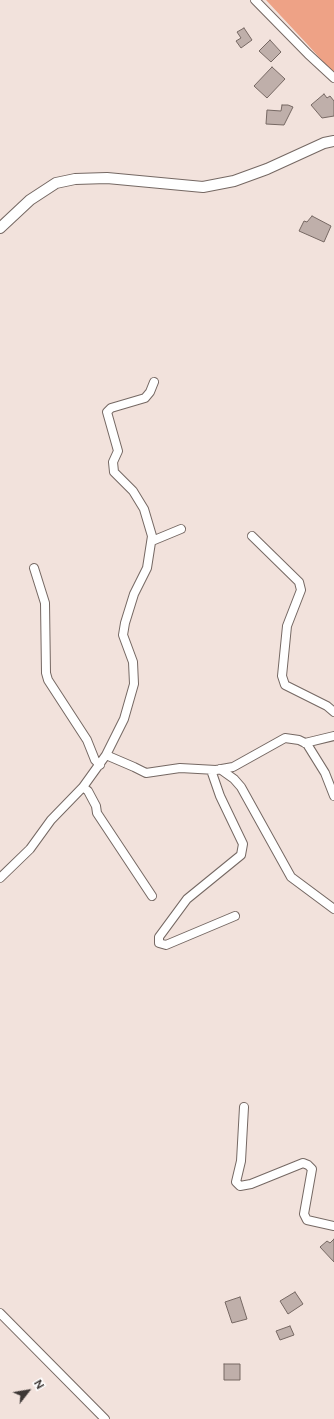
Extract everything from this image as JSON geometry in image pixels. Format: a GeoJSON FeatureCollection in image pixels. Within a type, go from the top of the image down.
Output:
{"type":"FeatureCollection","features":[{"type":"Feature","properties":{"kind":"street"},"geometry":{"type":"LineString","coordinates":[[255,0],[334,78]]}},
{"type":"Feature","properties":{"kind":"street"},"geometry":{"type":"LineString","coordinates":[[0,228],[30,200],[56,183],[75,178],[107,178],[203,187],[234,181],[267,169],[324,143],[334,141]]}},
{"type":"Feature","properties":{"kind":"street"},"geometry":{"type":"LineString","coordinates":[[0,878],[30,849],[51,820],[83,787],[100,765],[124,719],[134,684],[133,662],[123,635],[134,594],[147,568],[152,536],[144,509],[133,491],[114,472],[113,462],[118,451],[107,412],[111,408],[145,398],[150,392],[154,382]]}},
{"type":"Feature","properties":{"kind":"street"},"geometry":{"type":"LineString","coordinates":[[152,541],[181,529]]}},
{"type":"Feature","properties":{"kind":"street"},"geometry":{"type":"LineString","coordinates":[[252,536],[299,582],[301,590],[287,626],[282,676],[285,685],[327,706],[334,712]]}},
{"type":"Feature","properties":{"kind":"street"},"geometry":{"type":"LineString","coordinates":[[34,568],[45,603],[46,673],[48,680],[87,740],[95,760],[100,765]]}},
{"type":"Feature","properties":{"kind":"street"},"geometry":{"type":"LineString","coordinates":[[305,743],[334,736]]}},
{"type":"Feature","properties":{"kind":"street"},"geometry":{"type":"LineString","coordinates":[[106,755],[146,773],[180,768],[211,770],[233,767],[285,738],[299,740],[307,744],[324,773],[334,796]]}},
{"type":"Feature","properties":{"kind":"street"},"geometry":{"type":"LineString","coordinates":[[220,769],[234,779],[241,788],[291,877],[334,909]]}},
{"type":"Feature","properties":{"kind":"street"},"geometry":{"type":"LineString","coordinates":[[211,770],[220,796],[243,844],[241,855],[187,899],[159,937],[159,944],[166,945],[235,916]]}},
{"type":"Feature","properties":{"kind":"street"},"geometry":{"type":"LineString","coordinates":[[83,787],[88,791],[96,806],[97,813],[152,896]]}},
{"type":"Feature","properties":{"kind":"street"},"geometry":{"type":"LineString","coordinates":[[244,1107],[242,1161],[236,1182],[240,1186],[246,1185],[303,1163],[308,1165],[312,1169],[304,1214],[307,1220],[334,1226]]}},
{"type":"Feature","properties":{"kind":"street"},"geometry":{"type":"LineString","coordinates":[[0,1314],[100,1417]]}},
{"type":"Feature","properties":{"kind":"shaded area"},"geometry":{"type":"Polygon","coordinates":[[[266,0],[334,0],[334,74],[308,45],[266,0]]]}},
{"type":"Feature","properties":{"kind":"building"},"geometry":{"type":"Polygon","coordinates":[[[244,28],[252,40],[241,48],[236,41],[241,38],[237,32],[244,28]]]}},
{"type":"Feature","properties":{"kind":"building"},"geometry":{"type":"Polygon","coordinates":[[[270,40],[281,52],[271,62],[259,51],[270,40]]]}},
{"type":"Feature","properties":{"kind":"building"},"geometry":{"type":"Polygon","coordinates":[[[272,67],[285,79],[267,98],[254,86],[272,67]]]}},
{"type":"Feature","properties":{"kind":"building"},"geometry":{"type":"Polygon","coordinates":[[[324,94],[327,98],[330,96],[334,101],[334,116],[322,118],[311,105],[324,94]]]}},
{"type":"Feature","properties":{"kind":"building"},"geometry":{"type":"Polygon","coordinates":[[[282,105],[293,107],[284,125],[266,124],[267,110],[281,111],[282,105]]]}},
{"type":"Feature","properties":{"kind":"building"},"geometry":{"type":"Polygon","coordinates":[[[312,216],[331,226],[324,242],[299,231],[304,221],[307,222],[312,216]]]}},
{"type":"Feature","properties":{"kind":"building"},"geometry":{"type":"Polygon","coordinates":[[[334,1239],[334,1262],[320,1247],[327,1241],[330,1243],[334,1239]]]}},
{"type":"Feature","properties":{"kind":"building"},"geometry":{"type":"Polygon","coordinates":[[[295,1292],[303,1304],[288,1314],[280,1301],[295,1292]]]}},
{"type":"Feature","properties":{"kind":"building"},"geometry":{"type":"Polygon","coordinates":[[[240,1297],[247,1319],[232,1323],[225,1302],[240,1297]]]}},
{"type":"Feature","properties":{"kind":"building"},"geometry":{"type":"Polygon","coordinates":[[[290,1326],[294,1335],[280,1340],[276,1331],[290,1326]]]}},
{"type":"Feature","properties":{"kind":"building"},"geometry":{"type":"Polygon","coordinates":[[[224,1364],[240,1364],[240,1380],[224,1380],[224,1364]]]}}]}
